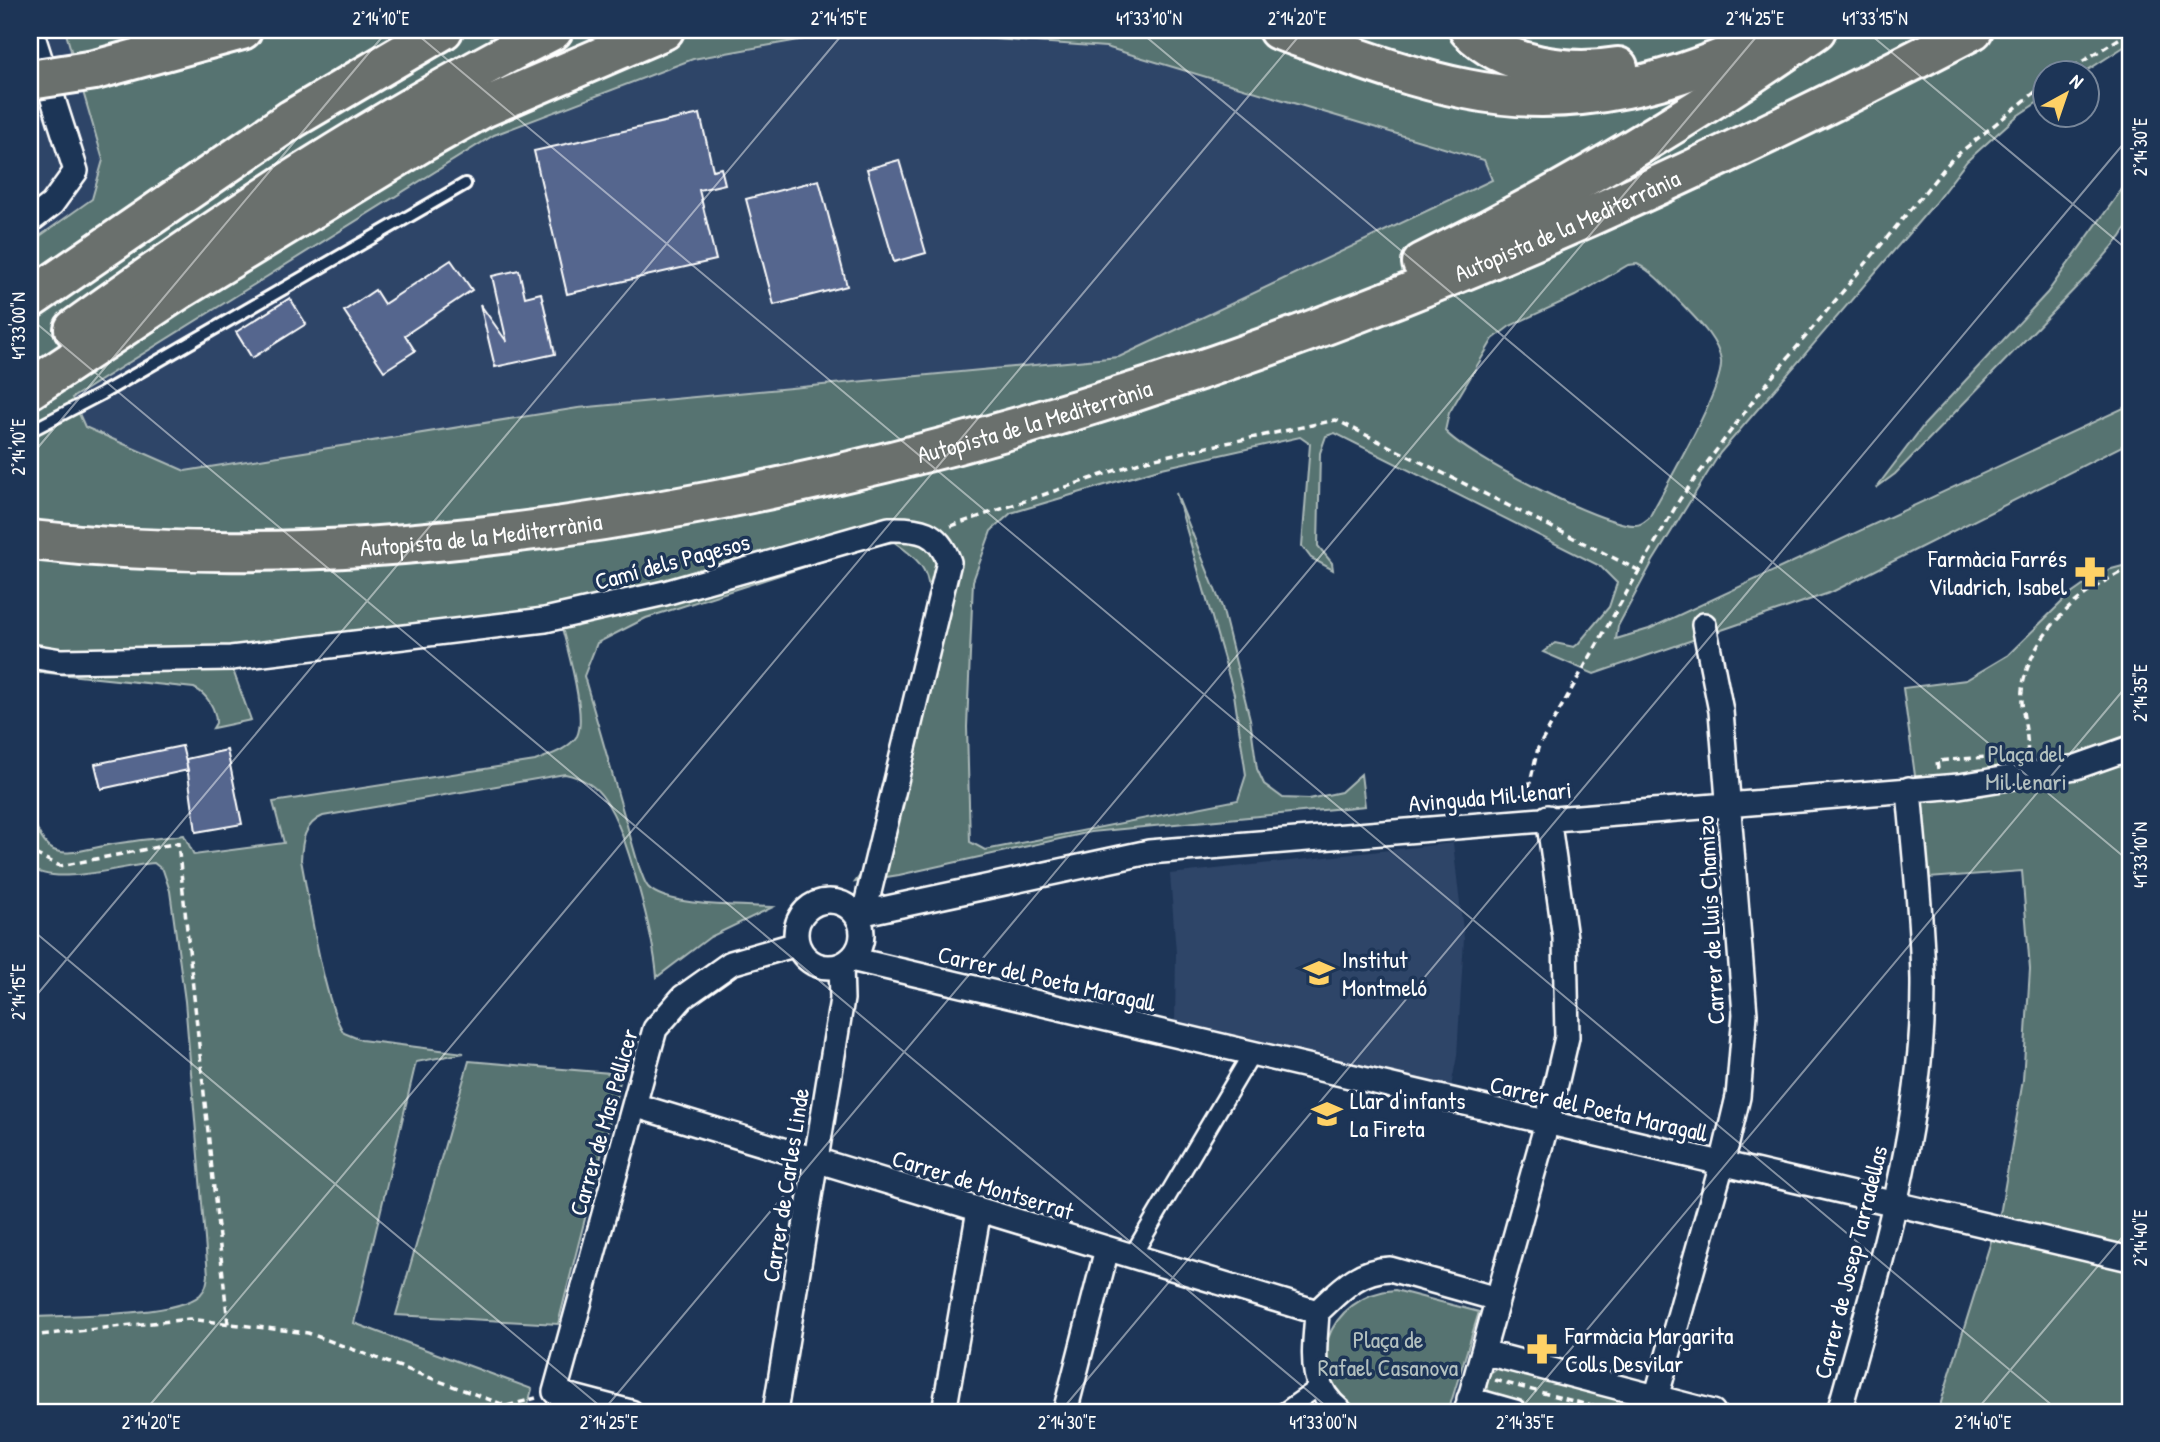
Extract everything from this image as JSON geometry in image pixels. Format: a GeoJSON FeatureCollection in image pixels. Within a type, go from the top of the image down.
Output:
{"type":"FeatureCollection","features":[{"type":"Feature","properties":{"kind":"highway"},"geometry":{"type":"LineString","coordinates":[[30,80],[95,70],[242,30]]}},
{"type":"Feature","properties":{"kind":"highway"},"geometry":{"type":"LineString","coordinates":[[30,299],[292,120],[443,30]]}},
{"type":"Feature","properties":{"kind":"highway"},"geometry":{"type":"LineString","coordinates":[[30,361],[172,258],[291,180],[436,92],[553,30]]}},
{"type":"Feature","properties":{"kind":"highway"},"geometry":{"type":"LineString","coordinates":[[30,389],[179,290],[419,144],[483,108],[664,30]]}},
{"type":"Feature","properties":{"kind":"highway"},"geometry":{"type":"LineString","coordinates":[[1278,30],[1344,55],[1468,89],[1515,96],[1560,97],[1619,91],[1676,77],[1730,57],[1784,30]]}},
{"type":"Feature","properties":{"kind":"highway"},"geometry":{"type":"LineString","coordinates":[[1469,30],[1503,53],[1528,62],[1589,72],[1635,64],[1691,47],[1732,30]]}},
{"type":"Feature","properties":{"kind":"highway"},"geometry":{"type":"LineString","coordinates":[[825,479],[1011,413],[1215,349],[1284,324],[1386,281],[1607,165],[1744,80],[1816,30]]}},
{"type":"Feature","properties":{"kind":"highway","name":"Autopista de la Mediterrània"},"geometry":{"type":"LineString","coordinates":[[30,540],[116,550],[318,550],[460,539],[622,519],[825,479],[1048,419],[1261,351],[1364,313],[1557,232],[1730,153],[1973,30]]}},
{"type":"Feature","properties":{"kind":"street"},"geometry":{"type":"LineString","coordinates":[[30,221],[52,204],[76,172],[31,30]]}},
{"type":"Feature","properties":{"kind":"street","name":"Camí dels Pagesos"},"geometry":{"type":"LineString","coordinates":[[30,656],[61,661],[231,659],[545,620],[665,593],[889,529],[916,528],[933,536]]}},
{"type":"Feature","properties":{"kind":"street"},"geometry":{"type":"LineString","coordinates":[[862,916],[842,903],[819,902],[800,917],[796,928],[797,944],[803,955],[819,966],[846,962],[862,939],[862,916],[949,562],[944,547],[933,536]]}},
{"type":"Feature","properties":{"kind":"street","name":"Carrer de Lluís Chamizo"},"geometry":{"type":"LineString","coordinates":[[1654,1405],[1723,1164],[1738,1097],[1745,1014],[1721,711],[1704,625]]}},
{"type":"Feature","properties":{"kind":"street","name":"Avinguda Mil·lenari"},"geometry":{"type":"LineString","coordinates":[[862,916],[1149,852],[1522,819],[1939,787],[2076,767],[2130,748]]}},
{"type":"Feature","properties":{"kind":"street","name":"Carrer de Josep Tarradellas"},"geometry":{"type":"LineString","coordinates":[[1839,1412],[1896,1204],[1916,1084],[1923,981],[1909,789]]}},
{"type":"Feature","properties":{"kind":"street"},"geometry":{"type":"LineString","coordinates":[[1515,1412],[1467,1406],[1547,1123],[1567,1037],[1565,938],[1548,817]]}},
{"type":"Feature","properties":{"kind":"street","name":"Carrer de Mas Pellicer"},"geometry":{"type":"LineString","coordinates":[[555,1392],[655,1029],[683,997],[731,963],[797,944]]}},
{"type":"Feature","properties":{"kind":"street","name":"Carrer del Poeta Maragall"},"geometry":{"type":"LineString","coordinates":[[846,962],[1252,1053],[2130,1259]]}},
{"type":"Feature","properties":{"kind":"street","name":"Carrer de Carles Linde"},"geometry":{"type":"LineString","coordinates":[[775,1412],[846,962]]}},
{"type":"Feature","properties":{"kind":"street"},"geometry":{"type":"LineString","coordinates":[[1132,1256],[1252,1053]]}},
{"type":"Feature","properties":{"kind":"street","name":"Carrer de Montserrat"},"geometry":{"type":"LineString","coordinates":[[634,1105],[1317,1312]]}},
{"type":"Feature","properties":{"kind":"street"},"geometry":{"type":"LineString","coordinates":[[944,1412],[979,1210]]}},
{"type":"Feature","properties":{"kind":"street"},"geometry":{"type":"LineString","coordinates":[[1065,1412],[1107,1249]]}},
{"type":"Feature","properties":{"kind":"street"},"geometry":{"type":"LineString","coordinates":[[1341,1412],[1325,1400],[1314,1370],[1317,1312],[1354,1278],[1374,1270],[1390,1269],[1497,1299]]}},
{"type":"Feature","properties":{"kind":"street"},"geometry":{"type":"LineString","coordinates":[[1483,1352],[1654,1405],[1713,1412]]}},
{"type":"Feature","properties":{"kind":"street"},"geometry":{"type":"LineString","coordinates":[[1283,1412],[1320,1386]]}},
{"type":"Feature","properties":{"kind":"street"},"geometry":{"type":"LineString","coordinates":[[555,1392],[631,1412]]}},
{"type":"Feature","properties":{"kind":"lane"},"geometry":{"type":"LineString","coordinates":[[30,431],[101,394],[466,184]]}},
{"type":"Feature","properties":{"kind":"path"},"geometry":{"type":"LineString","coordinates":[[2085,60],[2130,32]]}},
{"type":"Feature","properties":{"kind":"path"},"geometry":{"type":"LineString","coordinates":[[1522,819],[1538,748],[1680,499],[1759,393],[1952,159],[2030,97]]}},
{"type":"Feature","properties":{"kind":"path"},"geometry":{"type":"LineString","coordinates":[[933,536],[957,523],[1146,460],[1336,420],[1639,570]]}},
{"type":"Feature","properties":{"kind":"path"},"geometry":{"type":"LineString","coordinates":[[2015,755],[2028,754],[2022,686],[2033,655],[2057,619],[2101,580],[2130,568]]}},
{"type":"Feature","properties":{"kind":"path"},"geometry":{"type":"LineString","coordinates":[[1939,787],[1937,761],[2002,756]]}},
{"type":"Feature","properties":{"kind":"path"},"geometry":{"type":"LineString","coordinates":[[30,843],[35,854],[60,866],[178,843],[228,1324]]}},
{"type":"Feature","properties":{"kind":"path"},"geometry":{"type":"LineString","coordinates":[[30,1336],[189,1319],[309,1333],[507,1406],[555,1392]]}},
{"type":"Feature","properties":{"kind":"path"},"geometry":{"type":"LineString","coordinates":[[1476,1375],[1614,1412]]}},
{"type":"Feature","properties":{"kind":"shaded area"},"geometry":{"type":"Polygon","coordinates":[[[30,30],[65,30],[103,160],[92,199],[30,243],[30,30]]]}},
{"type":"Feature","properties":{"kind":"shaded area"},"geometry":{"type":"Polygon","coordinates":[[[855,30],[1106,47],[1484,160],[1492,180],[1119,357],[578,408],[185,471],[85,427],[72,398],[494,135],[693,59],[855,30]]]}},
{"type":"Feature","properties":{"kind":"shaded area","name":"Institut Montmeló"},"geometry":{"type":"Polygon","coordinates":[[[1453,843],[1464,939],[1457,1056],[1451,1087],[1175,1022],[1176,953],[1170,874],[1453,843]]]}},
{"type":"Feature","properties":{"kind":"green space"},"geometry":{"type":"Polygon","coordinates":[[[65,30],[855,30],[693,59],[494,135],[72,398],[85,427],[185,471],[578,408],[1119,357],[1492,180],[1484,160],[1106,47],[867,30],[2130,30],[2130,43],[2100,62],[2100,60],[2030,60],[2030,107],[1967,161],[1934,204],[1720,453],[1653,561],[1618,626],[1616,639],[1649,629],[2130,405],[2130,442],[1832,592],[1594,674],[1543,652],[1555,643],[1574,647],[1609,607],[1617,583],[1600,566],[1335,433],[1326,436],[1320,453],[1318,546],[1332,563],[1333,570],[1311,558],[1302,546],[1310,444],[1300,437],[1162,468],[1011,513],[991,531],[973,581],[967,727],[970,842],[985,850],[1238,800],[1246,775],[1234,694],[1176,493],[1222,607],[1250,719],[1257,769],[1264,784],[1283,798],[1309,799],[1341,792],[1361,774],[1365,806],[1091,832],[899,875],[855,882],[865,869],[930,609],[927,578],[919,563],[894,542],[867,547],[646,618],[597,643],[584,676],[644,880],[648,887],[658,894],[672,899],[708,904],[773,907],[710,937],[657,977],[638,886],[613,815],[593,786],[565,774],[323,816],[308,828],[302,846],[301,860],[324,976],[344,1033],[361,1040],[464,1053],[416,1062],[354,1323],[532,1389],[526,1412],[30,1412],[30,1317],[120,1314],[168,1307],[200,1295],[206,1286],[208,1275],[185,1001],[170,891],[163,870],[154,863],[89,874],[41,873],[30,867],[30,809],[43,841],[60,852],[184,835],[194,855],[284,843],[273,802],[535,761],[558,752],[573,741],[577,736],[580,714],[576,683],[562,628],[233,670],[251,720],[213,728],[216,718],[212,707],[207,698],[194,688],[30,671],[30,243],[92,199],[103,160],[65,30]],[[1637,264],[1628,265],[1575,296],[1510,326],[1493,339],[1449,413],[1445,431],[1506,472],[1594,514],[1635,525],[1649,518],[1692,439],[1713,393],[1721,361],[1716,345],[1706,330],[1650,272],[1637,264]]]}},
{"type":"Feature","properties":{"kind":"green space"},"geometry":{"type":"Polygon","coordinates":[[[2130,178],[2130,222],[2121,237],[2090,273],[1895,474],[1876,488],[1924,425],[2047,293],[2130,178]]]}},
{"type":"Feature","properties":{"kind":"green space","name":"Plaça del Mil·lenari"},"geometry":{"type":"Polygon","coordinates":[[[2130,564],[2130,1412],[1938,1412],[2001,1209],[2023,1080],[2030,969],[2022,871],[1929,878],[1903,688],[1966,680],[2008,655],[2067,597],[2104,571],[2130,564]]]}},
{"type":"Feature","properties":{"kind":"green space"},"geometry":{"type":"Polygon","coordinates":[[[469,1061],[622,1074],[558,1324],[396,1315],[469,1061]]]}},
{"type":"Feature","properties":{"kind":"green space","name":"Plaça de Rafael Casanova"},"geometry":{"type":"Polygon","coordinates":[[[1395,1290],[1479,1312],[1448,1412],[1389,1414],[1366,1411],[1357,1408],[1338,1394],[1328,1377],[1325,1358],[1328,1338],[1337,1321],[1352,1306],[1372,1295],[1395,1290]]]}},
{"type":"Feature","properties":{"kind":"green space"},"geometry":{"type":"Polygon","coordinates":[[[1503,1365],[1634,1402],[1641,1412],[1556,1412],[1512,1405],[1496,1397],[1486,1386],[1490,1373],[1503,1365]]]}},
{"type":"Feature","properties":{"kind":"building"},"geometry":{"type":"Polygon","coordinates":[[[700,114],[713,170],[721,168],[725,184],[699,190],[716,260],[567,294],[534,151],[700,114]]]}},
{"type":"Feature","properties":{"kind":"building"},"geometry":{"type":"Polygon","coordinates":[[[899,160],[926,253],[894,262],[867,169],[899,160]]]}},
{"type":"Feature","properties":{"kind":"building"},"geometry":{"type":"Polygon","coordinates":[[[819,180],[847,286],[774,305],[746,199],[819,180]]]}},
{"type":"Feature","properties":{"kind":"building"},"geometry":{"type":"Polygon","coordinates":[[[451,260],[472,290],[405,335],[415,351],[384,371],[344,311],[375,290],[384,304],[451,260]]]}},
{"type":"Feature","properties":{"kind":"building"},"geometry":{"type":"Polygon","coordinates":[[[519,270],[525,297],[541,293],[555,354],[495,367],[480,304],[507,342],[492,276],[519,270]]]}},
{"type":"Feature","properties":{"kind":"building"},"geometry":{"type":"Polygon","coordinates":[[[290,298],[306,324],[252,358],[236,332],[290,298]]]}},
{"type":"Feature","properties":{"kind":"building"},"geometry":{"type":"Polygon","coordinates":[[[182,746],[188,770],[101,789],[95,764],[182,746]]]}},
{"type":"Feature","properties":{"kind":"building"},"geometry":{"type":"Polygon","coordinates":[[[227,750],[242,824],[196,832],[186,759],[227,750]]]}},
{"type":"Feature","properties":{"kind":"place","name":"Farmàcia Farrés Viladrich, Isabel"},"geometry":{"type":"Point","coordinates":[2090,572]}},
{"type":"Feature","properties":{"kind":"place","name":"Institut Montmeló"},"geometry":{"type":"Point","coordinates":[1319,973]}},
{"type":"Feature","properties":{"kind":"place","name":"Llar d'infants La Fireta"},"geometry":{"type":"Point","coordinates":[1327,1114]}},
{"type":"Feature","properties":{"kind":"place","name":"Farmàcia Margarita Colls Desvilar"},"geometry":{"type":"Point","coordinates":[1542,1349]}}]}
